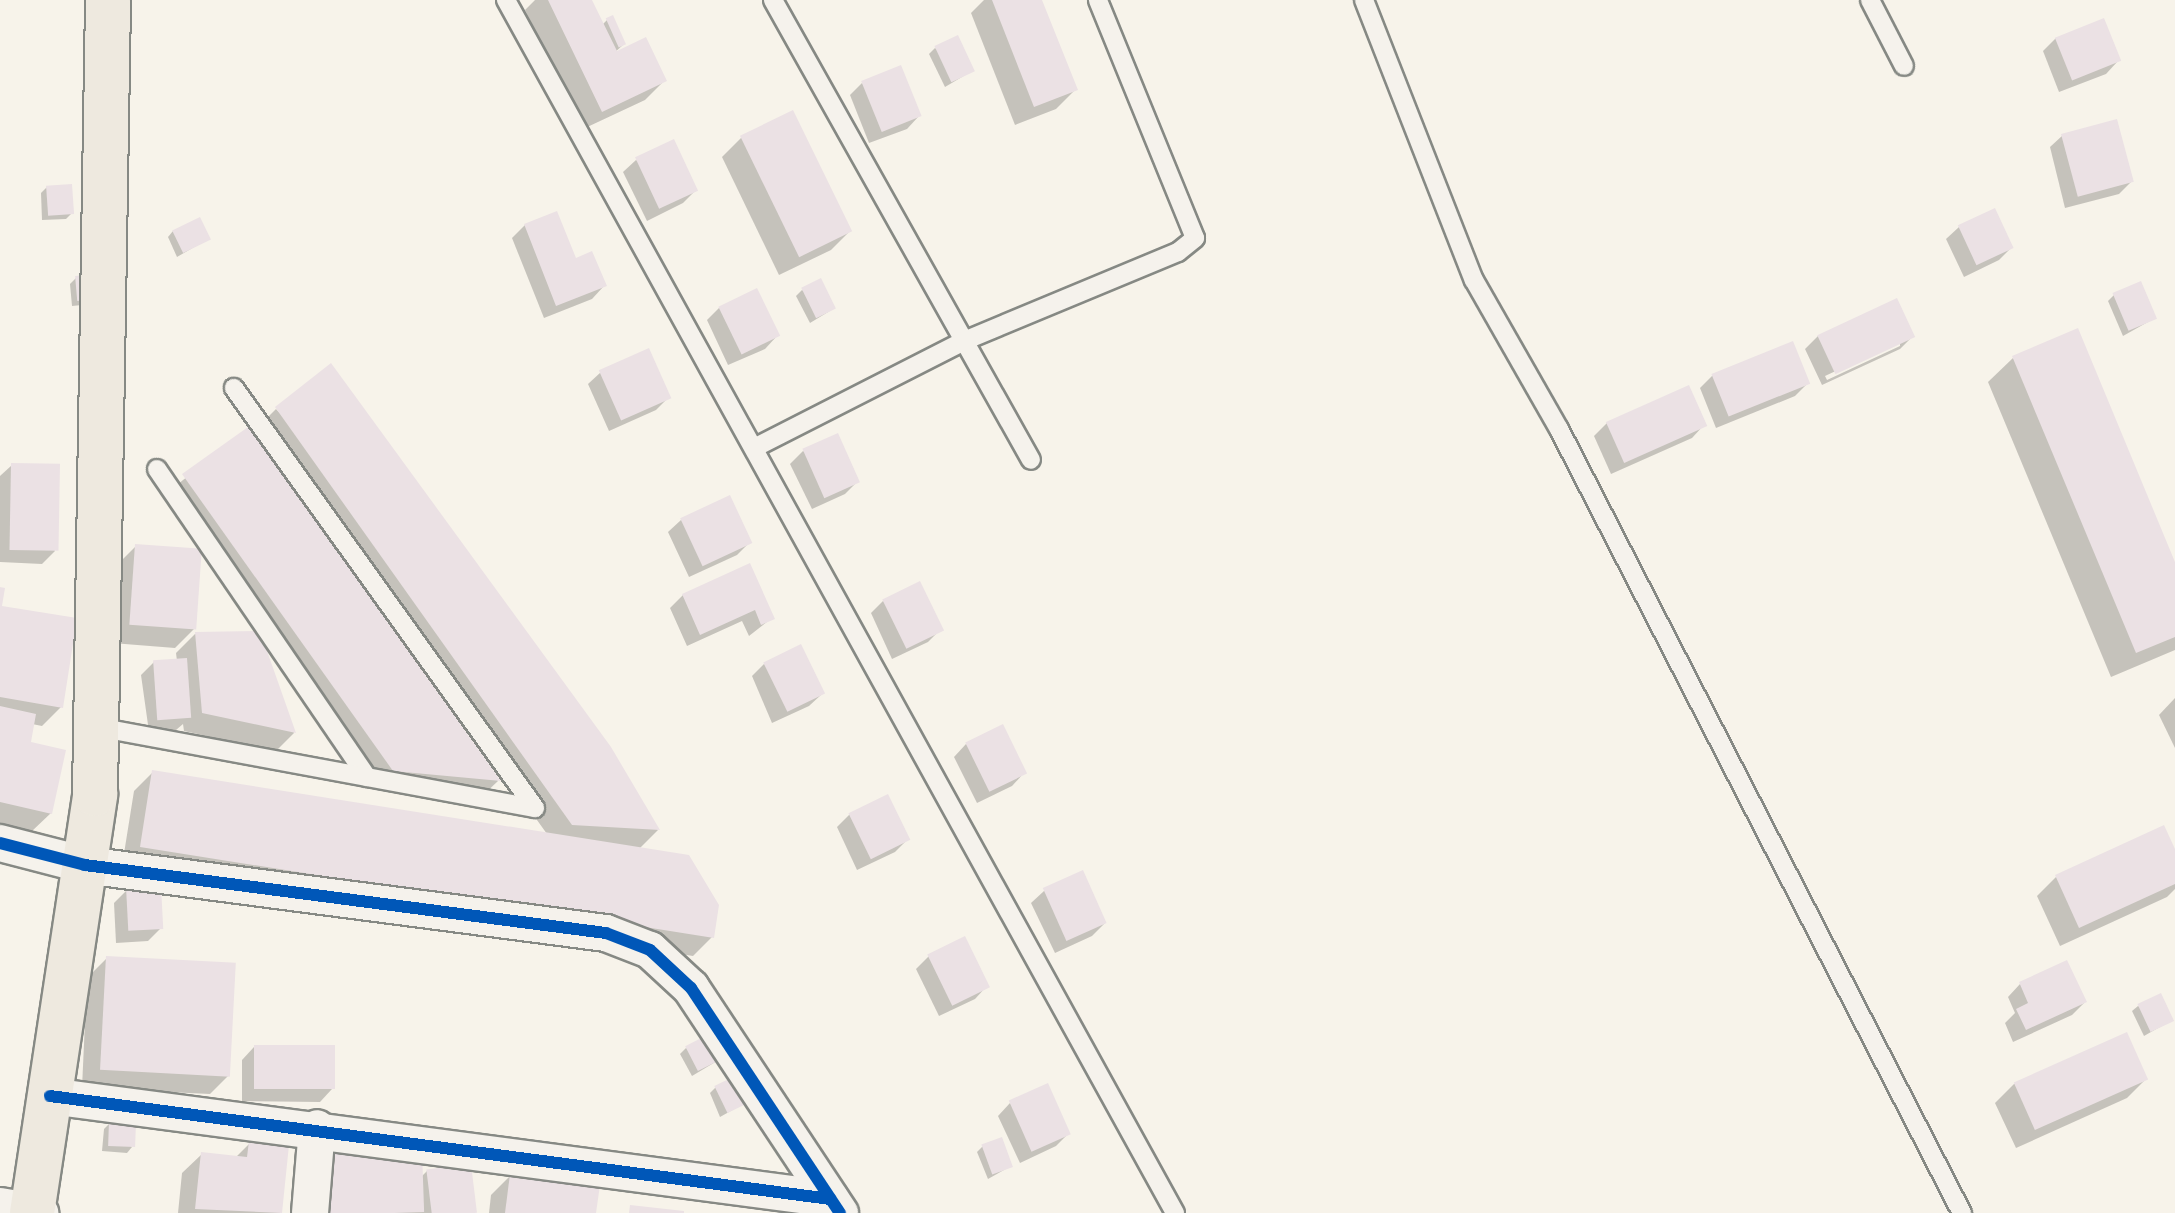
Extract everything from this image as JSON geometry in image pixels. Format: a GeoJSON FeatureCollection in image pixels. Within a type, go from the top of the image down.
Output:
{"type":"FeatureCollection","features":[{"type":"Feature","properties":{"kind":"main road"},"geometry":{"type":"LineString","coordinates":[[26,1211],[50,1096],[95,794],[108,0]]}},
{"type":"Feature","properties":{"kind":"street"},"geometry":{"type":"LineString","coordinates":[[0,843],[85,865],[606,933],[650,950],[691,988],[835,1206]]}},
{"type":"Feature","properties":{"kind":"street"},"geometry":{"type":"LineString","coordinates":[[50,1096],[317,1128],[835,1206]]}},
{"type":"Feature","properties":{"kind":"street"},"geometry":{"type":"LineString","coordinates":[[310,1213],[317,1128]]}},
{"type":"Feature","properties":{"kind":"lane"},"geometry":{"type":"LineString","coordinates":[[506,0],[1175,1213]]}},
{"type":"Feature","properties":{"kind":"lane"},"geometry":{"type":"LineString","coordinates":[[773,0],[1031,460]]}},
{"type":"Feature","properties":{"kind":"lane"},"geometry":{"type":"LineString","coordinates":[[754,448],[964,341],[1178,252],[1195,238],[1098,0]]}},
{"type":"Feature","properties":{"kind":"lane"},"geometry":{"type":"LineString","coordinates":[[1364,0],[1474,280],[1559,429],[1962,1213]]}},
{"type":"Feature","properties":{"kind":"lane"},"geometry":{"type":"LineString","coordinates":[[1870,0],[1904,66]]}},
{"type":"Feature","properties":{"kind":"lane"},"geometry":{"type":"LineString","coordinates":[[97,727],[535,808],[234,388]]}},
{"type":"Feature","properties":{"kind":"lane"},"geometry":{"type":"LineString","coordinates":[[157,469],[367,777]]}},
{"type":"Feature","properties":{"kind":"building"},"geometry":{"type":"Polygon","coordinates":[[[548,0],[592,0],[617,51],[646,37],[667,81],[602,112],[548,0]]]}},
{"type":"Feature","properties":{"kind":"building"},"geometry":{"type":"Polygon","coordinates":[[[992,0],[1042,0],[1078,90],[1034,107],[992,0]]]}},
{"type":"Feature","properties":{"kind":"building"},"geometry":{"type":"Polygon","coordinates":[[[613,15],[626,44],[619,47],[606,18],[613,15]]]}},
{"type":"Feature","properties":{"kind":"building"},"geometry":{"type":"Polygon","coordinates":[[[2104,18],[2121,61],[2072,81],[2055,38],[2104,18]]]}},
{"type":"Feature","properties":{"kind":"building"},"geometry":{"type":"Polygon","coordinates":[[[958,35],[975,71],[951,82],[934,46],[958,35]]]}},
{"type":"Feature","properties":{"kind":"building"},"geometry":{"type":"Polygon","coordinates":[[[901,65],[922,116],[882,132],[861,81],[901,65]]]}},
{"type":"Feature","properties":{"kind":"building"},"geometry":{"type":"Polygon","coordinates":[[[793,110],[852,231],[799,257],[740,136],[793,110]]]}},
{"type":"Feature","properties":{"kind":"building"},"geometry":{"type":"Polygon","coordinates":[[[2117,119],[2134,182],[2078,197],[2061,134],[2117,119]]]}},
{"type":"Feature","properties":{"kind":"building"},"geometry":{"type":"Polygon","coordinates":[[[674,139],[698,191],[659,209],[635,157],[674,139]]]}},
{"type":"Feature","properties":{"kind":"building"},"geometry":{"type":"Polygon","coordinates":[[[72,184],[74,214],[48,216],[46,186],[72,184]]]}},
{"type":"Feature","properties":{"kind":"building"},"geometry":{"type":"Polygon","coordinates":[[[1995,208],[2014,248],[1976,265],[1958,225],[1995,208]]]}},
{"type":"Feature","properties":{"kind":"building"},"geometry":{"type":"Polygon","coordinates":[[[557,211],[576,258],[592,251],[607,286],[556,306],[524,224],[557,211]]]}},
{"type":"Feature","properties":{"kind":"building"},"geometry":{"type":"Polygon","coordinates":[[[200,217],[211,239],[183,253],[172,231],[200,217]]]}},
{"type":"Feature","properties":{"kind":"building"},"geometry":{"type":"Polygon","coordinates":[[[98,274],[100,299],[77,301],[75,276],[98,274]]]}},
{"type":"Feature","properties":{"kind":"building"},"geometry":{"type":"Polygon","coordinates":[[[821,278],[836,309],[816,318],[801,288],[821,278]]]}},
{"type":"Feature","properties":{"kind":"building"},"geometry":{"type":"Polygon","coordinates":[[[2141,281],[2157,319],[2128,331],[2112,293],[2141,281]]]}},
{"type":"Feature","properties":{"kind":"building"},"geometry":{"type":"Polygon","coordinates":[[[757,288],[780,336],[742,354],[718,307],[757,288]]]}},
{"type":"Feature","properties":{"kind":"building"},"geometry":{"type":"Polygon","coordinates":[[[1897,298],[1915,337],[1835,374],[1817,335],[1897,298]]]}},
{"type":"Feature","properties":{"kind":"building"},"geometry":{"type":"Polygon","coordinates":[[[2078,328],[2175,562],[2175,637],[2136,653],[2012,356],[2078,328]]]}},
{"type":"Feature","properties":{"kind":"building"},"geometry":{"type":"Polygon","coordinates":[[[1793,341],[1810,384],[1729,417],[1711,374],[1793,341]]]}},
{"type":"Feature","properties":{"kind":"building"},"geometry":{"type":"Polygon","coordinates":[[[649,348],[671,398],[621,421],[599,370],[649,348]]]}},
{"type":"Feature","properties":{"kind":"building"},"geometry":{"type":"Polygon","coordinates":[[[331,363],[611,747],[660,830],[572,825],[275,407],[331,363]]]}},
{"type":"Feature","properties":{"kind":"building"},"geometry":{"type":"Polygon","coordinates":[[[1689,385],[1707,426],[1624,463],[1606,422],[1689,385]]]}},
{"type":"Feature","properties":{"kind":"building"},"geometry":{"type":"Polygon","coordinates":[[[248,427],[501,781],[393,771],[182,474],[248,427]]]}},
{"type":"Feature","properties":{"kind":"building"},"geometry":{"type":"Polygon","coordinates":[[[838,433],[860,482],[824,498],[802,449],[838,433]]]}},
{"type":"Feature","properties":{"kind":"building"},"geometry":{"type":"Polygon","coordinates":[[[11,463],[60,464],[58,551],[9,550],[11,463]]]}},
{"type":"Feature","properties":{"kind":"building"},"geometry":{"type":"Polygon","coordinates":[[[730,495],[752,543],[703,566],[680,518],[730,495]]]}},
{"type":"Feature","properties":{"kind":"building"},"geometry":{"type":"Polygon","coordinates":[[[135,544],[202,549],[196,629],[129,625],[135,544]]]}},
{"type":"Feature","properties":{"kind":"building"},"geometry":{"type":"Polygon","coordinates":[[[750,563],[775,619],[761,625],[755,610],[700,635],[682,594],[750,563]]]}},
{"type":"Feature","properties":{"kind":"building"},"geometry":{"type":"Polygon","coordinates":[[[920,581],[944,630],[906,649],[882,599],[920,581]]]}},
{"type":"Feature","properties":{"kind":"building"},"geometry":{"type":"Polygon","coordinates":[[[0,587],[5,588],[2,606],[77,618],[63,708],[0,697],[0,587]]]}},
{"type":"Feature","properties":{"kind":"building"},"geometry":{"type":"Polygon","coordinates":[[[260,631],[296,733],[202,713],[195,632],[260,631]]]}},
{"type":"Feature","properties":{"kind":"building"},"geometry":{"type":"Polygon","coordinates":[[[801,644],[825,693],[787,712],[763,662],[801,644]]]}},
{"type":"Feature","properties":{"kind":"building"},"geometry":{"type":"Polygon","coordinates":[[[187,658],[191,718],[157,720],[153,660],[187,658]]]}},
{"type":"Feature","properties":{"kind":"building"},"geometry":{"type":"Polygon","coordinates":[[[0,706],[36,714],[31,742],[66,750],[52,814],[0,802],[0,706]]]}},
{"type":"Feature","properties":{"kind":"building"},"geometry":{"type":"Polygon","coordinates":[[[1003,724],[1027,773],[989,792],[965,742],[1003,724]]]}},
{"type":"Feature","properties":{"kind":"building"},"geometry":{"type":"Polygon","coordinates":[[[152,770],[689,855],[719,905],[714,938],[140,847],[152,770]]]}},
{"type":"Feature","properties":{"kind":"building"},"geometry":{"type":"Polygon","coordinates":[[[888,794],[910,840],[871,859],[848,813],[888,794]]]}},
{"type":"Feature","properties":{"kind":"building"},"geometry":{"type":"Polygon","coordinates":[[[2164,825],[2175,849],[2175,884],[2079,928],[2055,875],[2164,825]]]}},
{"type":"Feature","properties":{"kind":"building"},"geometry":{"type":"Polygon","coordinates":[[[1083,870],[1107,923],[1066,941],[1043,888],[1083,870]]]}},
{"type":"Feature","properties":{"kind":"building"},"geometry":{"type":"Polygon","coordinates":[[[161,886],[163,929],[128,931],[126,888],[161,886]]]}},
{"type":"Feature","properties":{"kind":"building"},"geometry":{"type":"Polygon","coordinates":[[[965,936],[990,987],[952,1006],[927,954],[965,936]]]}},
{"type":"Feature","properties":{"kind":"building"},"geometry":{"type":"Polygon","coordinates":[[[106,956],[236,963],[230,1077],[100,1070],[106,956]]]}},
{"type":"Feature","properties":{"kind":"building"},"geometry":{"type":"Polygon","coordinates":[[[2067,960],[2087,1002],[2026,1030],[2016,1009],[2028,1003],[2019,982],[2067,960]]]}},
{"type":"Feature","properties":{"kind":"building"},"geometry":{"type":"Polygon","coordinates":[[[2161,993],[2174,1021],[2151,1032],[2137,1004],[2161,993]]]}},
{"type":"Feature","properties":{"kind":"building"},"geometry":{"type":"Polygon","coordinates":[[[2127,1032],[2148,1080],[2035,1130],[2014,1082],[2127,1032]]]}},
{"type":"Feature","properties":{"kind":"building"},"geometry":{"type":"Polygon","coordinates":[[[711,1033],[724,1058],[698,1071],[685,1046],[711,1033]]]}},
{"type":"Feature","properties":{"kind":"building"},"geometry":{"type":"Polygon","coordinates":[[[254,1045],[335,1045],[335,1089],[254,1089],[254,1045]]]}},
{"type":"Feature","properties":{"kind":"building"},"geometry":{"type":"Polygon","coordinates":[[[735,1076],[748,1103],[727,1113],[714,1086],[735,1076]]]}},
{"type":"Feature","properties":{"kind":"building"},"geometry":{"type":"Polygon","coordinates":[[[1048,1083],[1071,1134],[1031,1152],[1009,1100],[1048,1083]]]}},
{"type":"Feature","properties":{"kind":"building"},"geometry":{"type":"Polygon","coordinates":[[[109,1121],[136,1122],[135,1147],[108,1146],[109,1121]]]}},
{"type":"Feature","properties":{"kind":"building"},"geometry":{"type":"Polygon","coordinates":[[[1002,1137],[1013,1167],[992,1175],[981,1145],[1002,1137]]]}},
{"type":"Feature","properties":{"kind":"building"},"geometry":{"type":"Polygon","coordinates":[[[249,1141],[289,1145],[282,1213],[195,1209],[201,1152],[247,1157],[249,1141]]]}},
{"type":"Feature","properties":{"kind":"building"},"geometry":{"type":"Polygon","coordinates":[[[422,1151],[424,1212],[328,1213],[326,1154],[422,1151]]]}},
{"type":"Feature","properties":{"kind":"building"},"geometry":{"type":"Polygon","coordinates":[[[471,1164],[477,1213],[432,1213],[426,1169],[471,1164]]]}},
{"type":"Feature","properties":{"kind":"building"},"geometry":{"type":"Polygon","coordinates":[[[510,1174],[600,1185],[596,1213],[505,1213],[510,1174]]]}},
{"type":"Feature","properties":{"kind":"building"},"geometry":{"type":"Polygon","coordinates":[[[630,1205],[684,1211],[684,1213],[629,1213],[630,1205]]]}},
{"type":"Feature","properties":{"kind":"cycle path"},"geometry":{"type":"LineString","coordinates":[[0,843],[85,865],[606,933],[650,950],[691,988],[840,1213]]}},
{"type":"Feature","properties":{"kind":"cycle path"},"geometry":{"type":"LineString","coordinates":[[50,1096],[830,1199]]}}]}
